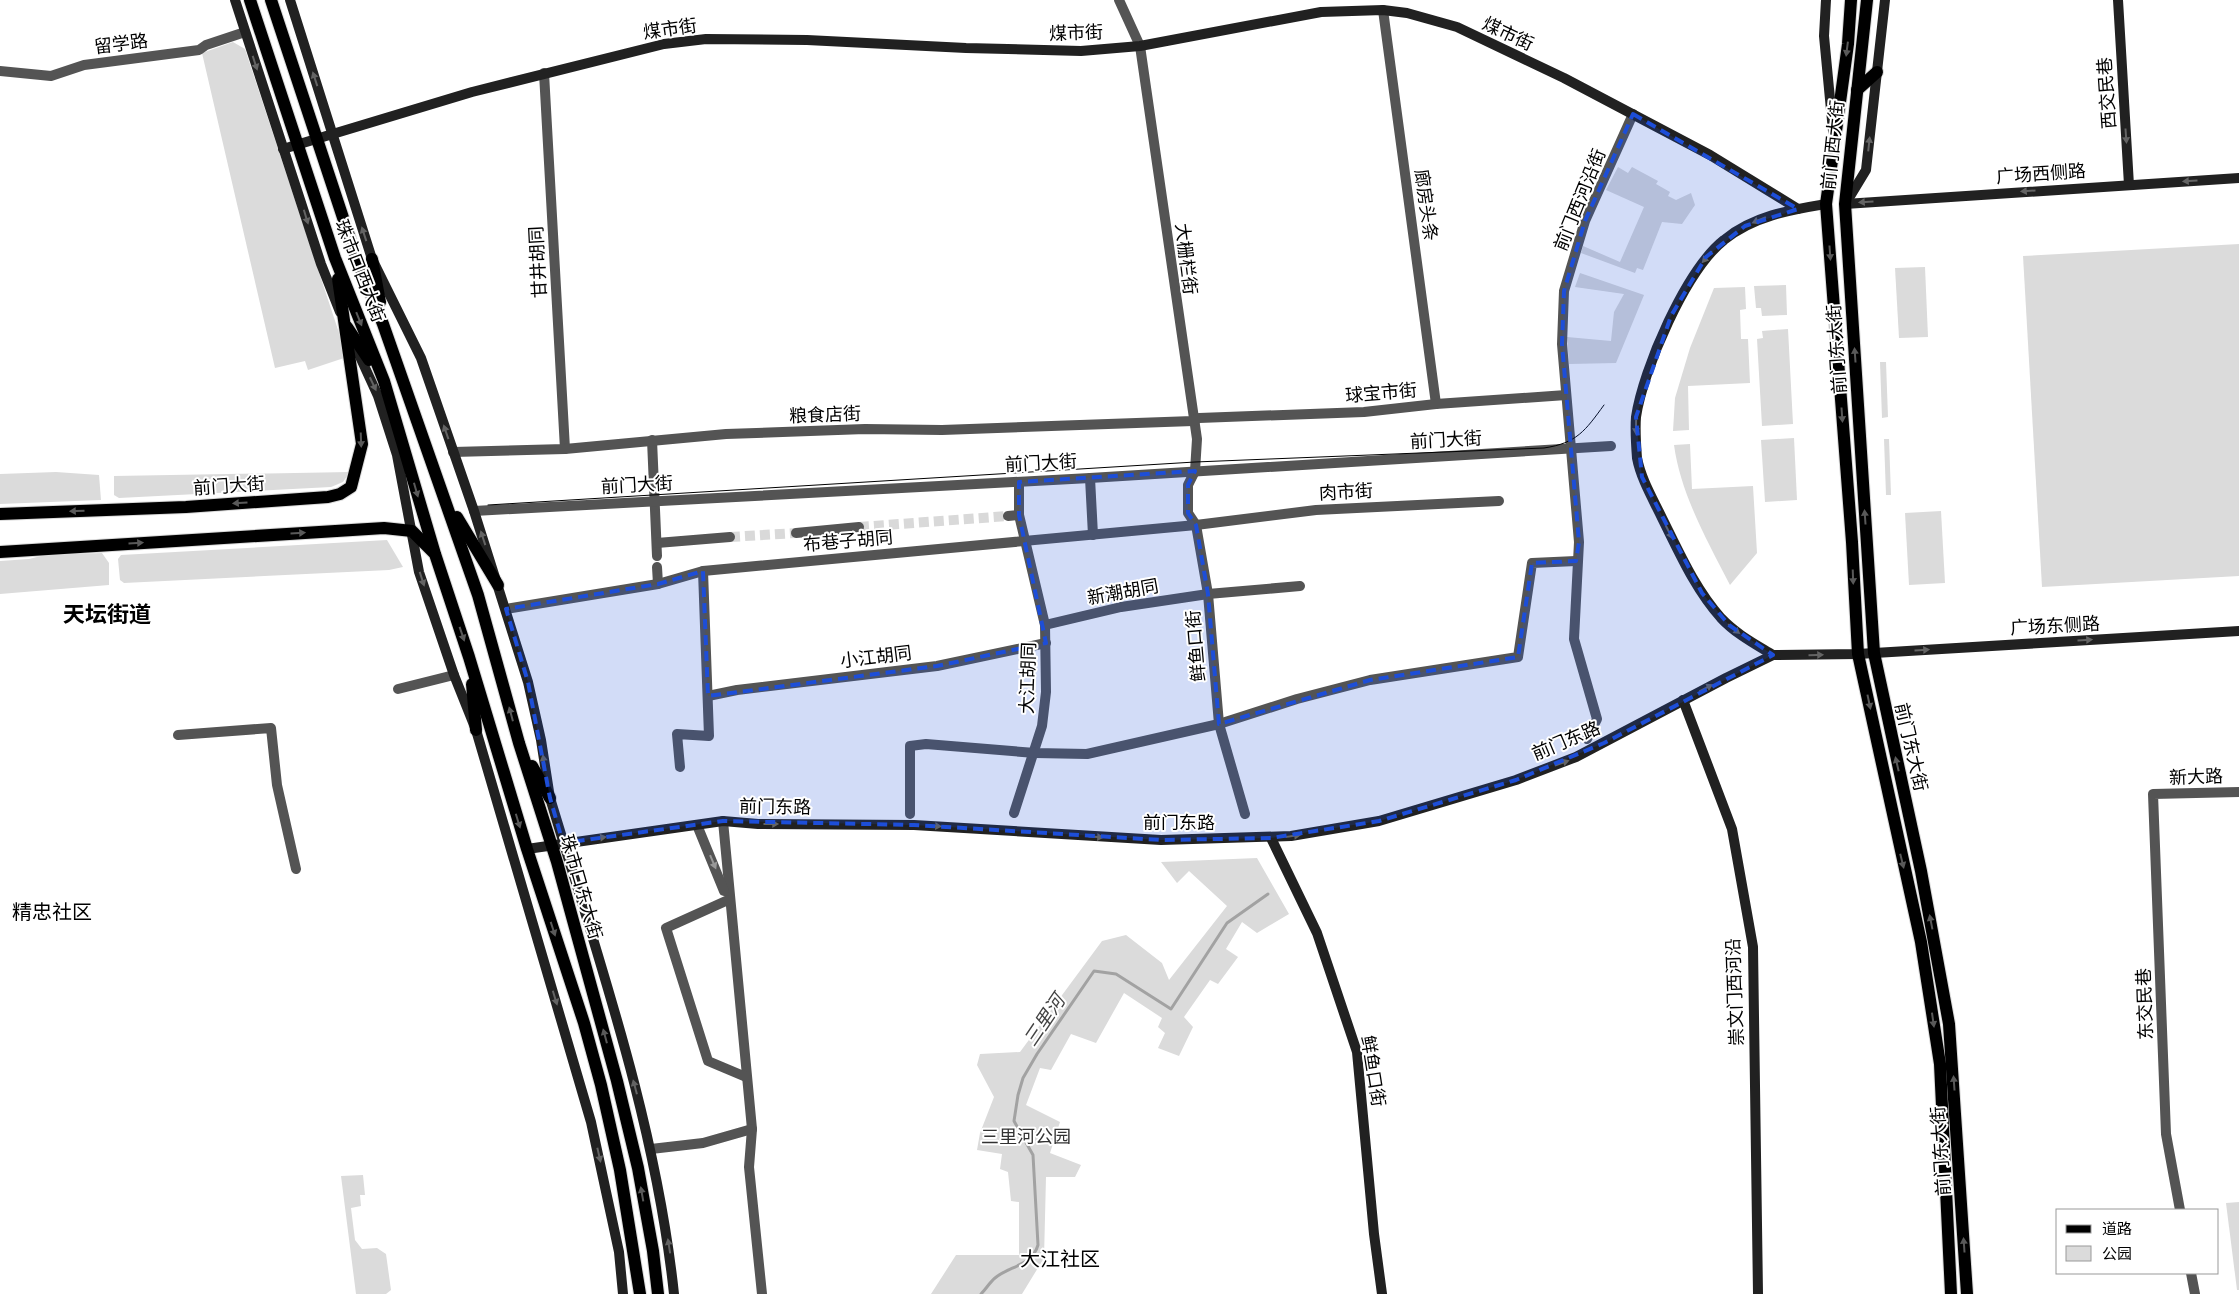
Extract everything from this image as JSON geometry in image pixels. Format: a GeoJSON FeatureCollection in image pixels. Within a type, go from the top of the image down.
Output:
{"type":"FeatureCollection","features":[{"type":"Feature","properties":{"kind":"main road","name":"珠市口西大街"},"geometry":{"type":"LineString","coordinates":[[250,0],[335,258],[384,381],[435,554]]}},
{"type":"Feature","properties":{"kind":"main road","name":"珠市口西大街"},"geometry":{"type":"LineString","coordinates":[[271,0],[356,260],[383,324],[444,496]]}},
{"type":"Feature","properties":{"kind":"main road","name":"前门西大街"},"geometry":{"type":"LineString","coordinates":[[1826,204],[1851,0]]}},
{"type":"Feature","properties":{"kind":"main road","name":"前门西大街"},"geometry":{"type":"LineString","coordinates":[[1845,204],[1866,0]]}},
{"type":"Feature","properties":{"kind":"main road"},"geometry":{"type":"LineString","coordinates":[[1857,90],[1877,72]]}},
{"type":"Feature","properties":{"kind":"main road"},"geometry":{"type":"LineString","coordinates":[[1826,204],[1845,204]]}},
{"type":"Feature","properties":{"kind":"main road","name":"前门东大街"},"geometry":{"type":"LineString","coordinates":[[1826,204],[1858,654],[1921,942],[1932,1008],[1941,1082],[1951,1294]]}},
{"type":"Feature","properties":{"kind":"main road","name":"前门东大街"},"geometry":{"type":"LineString","coordinates":[[1845,204],[1874,653],[1921,870],[1949,1024],[1967,1294]]}},
{"type":"Feature","properties":{"kind":"main road","name":"前门大街"},"geometry":{"type":"LineString","coordinates":[[0,514],[186,507],[328,497],[340,494],[351,487],[362,444],[335,258]]}},
{"type":"Feature","properties":{"kind":"main road"},"geometry":{"type":"LineString","coordinates":[[372,259],[383,324]]}},
{"type":"Feature","properties":{"kind":"main road"},"geometry":{"type":"LineString","coordinates":[[344,323],[384,381]]}},
{"type":"Feature","properties":{"kind":"main road"},"geometry":{"type":"LineString","coordinates":[[444,496],[498,586]]}},
{"type":"Feature","properties":{"kind":"main road","name":"珠市口东大街"},"geometry":{"type":"LineString","coordinates":[[444,496],[478,595],[519,743],[557,844],[565,892],[601,1021],[638,1168],[653,1251],[658,1294]]}},
{"type":"Feature","properties":{"kind":"main road"},"geometry":{"type":"LineString","coordinates":[[0,552],[374,528],[412,531],[435,554],[469,656],[527,849],[584,1023],[601,1085],[620,1170],[640,1294]]}},
{"type":"Feature","properties":{"kind":"main road"},"geometry":{"type":"LineString","coordinates":[[469,656],[476,730]]}},
{"type":"Feature","properties":{"kind":"main road"},"geometry":{"type":"LineString","coordinates":[[519,743],[550,798]]}},
{"type":"Feature","properties":{"kind":"main road"},"geometry":{"type":"LineString","coordinates":[[542,896],[565,892]]}},
{"type":"Feature","properties":{"kind":"street","name":"珠市口西大街"},"geometry":{"type":"LineString","coordinates":[[235,0],[321,264],[344,323],[378,396],[397,455],[412,531]]}},
{"type":"Feature","properties":{"kind":"street","name":"珠市口西大街"},"geometry":{"type":"LineString","coordinates":[[290,0],[372,259],[421,358],[474,511]]}},
{"type":"Feature","properties":{"kind":"street","name":"大栅栏街"},"geometry":{"type":"LineString","coordinates":[[1119,0],[1140,46],[1196,420],[1194,473]]}},
{"type":"Feature","properties":{"kind":"street","name":"前门西大街"},"geometry":{"type":"LineString","coordinates":[[1826,0],[1824,36],[1834,147]]}},
{"type":"Feature","properties":{"kind":"street","name":"前门西大街"},"geometry":{"type":"LineString","coordinates":[[1845,204],[1866,170],[1885,0]]}},
{"type":"Feature","properties":{"kind":"street","name":"西交民巷"},"geometry":{"type":"LineString","coordinates":[[2118,0],[2129,184]]}},
{"type":"Feature","properties":{"kind":"street","name":"煤市街"},"geometry":{"type":"LineString","coordinates":[[284,149],[472,92],[544,73],[630,51],[706,39],[807,40],[1082,51],[1140,46],[1321,12],[1383,10],[1457,27],[1564,78],[1752,179],[1798,209]]}},
{"type":"Feature","properties":{"kind":"street","name":"廊房头条"},"geometry":{"type":"LineString","coordinates":[[1383,10],[1436,404]]}},
{"type":"Feature","properties":{"kind":"street","name":"留学路"},"geometry":{"type":"LineString","coordinates":[[0,71],[51,76],[84,65],[199,50],[206,45],[245,32]]}},
{"type":"Feature","properties":{"kind":"street","name":"甘井胡同"},"geometry":{"type":"LineString","coordinates":[[544,73],[565,449]]}},
{"type":"Feature","properties":{"kind":"street","name":"前门西河沿街"},"geometry":{"type":"LineString","coordinates":[[1587,739],[1597,720],[1574,639],[1576,562],[1579,542],[1562,344],[1564,291],[1585,221],[1633,114]]}},
{"type":"Feature","properties":{"kind":"street","name":"广场西侧路"},"geometry":{"type":"LineString","coordinates":[[1845,204],[2239,178]]}},
{"type":"Feature","properties":{"kind":"street"},"geometry":{"type":"LineString","coordinates":[[1773,655],[1729,626],[1702,593],[1642,476],[1636,444],[1636,417],[1646,379],[1671,316],[1701,264],[1724,240],[1745,226],[1770,216],[1826,204]]}},
{"type":"Feature","properties":{"kind":"street","name":"球宝市街"},"geometry":{"type":"LineString","coordinates":[[1196,420],[1364,412],[1436,404],[1566,395]]}},
{"type":"Feature","properties":{"kind":"street","name":"粮食店街"},"geometry":{"type":"LineString","coordinates":[[453,452],[565,449],[652,440],[793,432],[942,430],[1196,420]]}},
{"type":"Feature","properties":{"kind":"street"},"geometry":{"type":"LineString","coordinates":[[652,440],[657,556]]}},
{"type":"Feature","properties":{"kind":"street","name":"前门大街"},"geometry":{"type":"LineString","coordinates":[[474,511],[1194,473],[1610,446]]}},
{"type":"Feature","properties":{"kind":"street","name":"鲜鱼口街"},"geometry":{"type":"LineString","coordinates":[[1194,473],[1188,485],[1188,513],[1196,525],[1208,594],[1220,724],[1245,814]]}},
{"type":"Feature","properties":{"kind":"street"},"geometry":{"type":"LineString","coordinates":[[1090,478],[1093,535]]}},
{"type":"Feature","properties":{"kind":"street","name":"大江胡同"},"geometry":{"type":"LineString","coordinates":[[1014,813],[1035,753],[1042,726],[1046,692],[1045,625],[1027,542],[1014,516],[1019,482]]}},
{"type":"Feature","properties":{"kind":"street","name":"肉市街"},"geometry":{"type":"LineString","coordinates":[[1196,525],[1316,510],[1499,501]]}},
{"type":"Feature","properties":{"kind":"street","name":"珠市口东大街"},"geometry":{"type":"LineString","coordinates":[[474,511],[528,682],[541,740],[557,844],[651,1149],[670,1250],[674,1294]]}},
{"type":"Feature","properties":{"kind":"street","name":"布巷子胡同"},"geometry":{"type":"LineString","coordinates":[[506,609],[658,584],[703,571],[1196,525]]}},
{"type":"Feature","properties":{"kind":"street"},"geometry":{"type":"LineString","coordinates":[[796,532],[859,528]]}},
{"type":"Feature","properties":{"kind":"street"},"geometry":{"type":"LineString","coordinates":[[412,531],[419,572],[454,675],[476,730],[591,1122],[619,1252],[624,1294]]}},
{"type":"Feature","properties":{"kind":"street"},"geometry":{"type":"LineString","coordinates":[[657,543],[730,537]]}},
{"type":"Feature","properties":{"kind":"street"},"geometry":{"type":"LineString","coordinates":[[910,814],[910,746],[926,744],[1035,753],[1088,754],[1220,724],[1297,699],[1370,680],[1518,657],[1532,563],[1576,562]]}},
{"type":"Feature","properties":{"kind":"street"},"geometry":{"type":"LineString","coordinates":[[657,567],[658,584]]}},
{"type":"Feature","properties":{"kind":"street"},"geometry":{"type":"LineString","coordinates":[[680,767],[677,734],[709,736],[703,571]]}},
{"type":"Feature","properties":{"kind":"street","name":"新潮胡同"},"geometry":{"type":"LineString","coordinates":[[1045,625],[1122,607],[1208,594],[1300,586]]}},
{"type":"Feature","properties":{"kind":"street","name":"广场东侧路"},"geometry":{"type":"LineString","coordinates":[[1773,655],[1858,654],[2239,631]]}},
{"type":"Feature","properties":{"kind":"street","name":"小江胡同"},"geometry":{"type":"LineString","coordinates":[[708,696],[737,690],[937,666],[1046,643]]}},
{"type":"Feature","properties":{"kind":"street","name":"前门东路"},"geometry":{"type":"LineString","coordinates":[[527,849],[722,821],[758,824],[914,825],[1161,840],[1271,838],[1334,830],[1379,821],[1516,780],[1576,757],[1773,655]]}},
{"type":"Feature","properties":{"kind":"street"},"geometry":{"type":"LineString","coordinates":[[398,689],[454,675]]}},
{"type":"Feature","properties":{"kind":"street","name":"崇文门西河沿"},"geometry":{"type":"LineString","coordinates":[[1683,700],[1732,828],[1753,947],[1758,1294]]}},
{"type":"Feature","properties":{"kind":"street"},"geometry":{"type":"LineString","coordinates":[[178,735],[271,728],[277,785],[296,868]]}},
{"type":"Feature","properties":{"kind":"street","name":"新大路"},"geometry":{"type":"LineString","coordinates":[[2153,794],[2239,792]]}},
{"type":"Feature","properties":{"kind":"street","name":"东交民巷"},"geometry":{"type":"LineString","coordinates":[[2153,794],[2166,1134],[2180,1209]]}},
{"type":"Feature","properties":{"kind":"street"},"geometry":{"type":"LineString","coordinates":[[722,821],[728,900],[752,1129],[749,1167],[762,1294]]}},
{"type":"Feature","properties":{"kind":"street"},"geometry":{"type":"LineString","coordinates":[[697,825],[728,900]]}},
{"type":"Feature","properties":{"kind":"street","name":"鲜鱼口街"},"geometry":{"type":"LineString","coordinates":[[1271,838],[1317,933],[1357,1052],[1374,1234],[1382,1294]]}},
{"type":"Feature","properties":{"kind":"street"},"geometry":{"type":"LineString","coordinates":[[728,900],[666,928],[708,1061],[746,1077]]}},
{"type":"Feature","properties":{"kind":"street"},"geometry":{"type":"LineString","coordinates":[[651,1149],[704,1143],[752,1129]]}},
{"type":"Feature","properties":{"kind":"street"},"geometry":{"type":"LineString","coordinates":[[2191,1274],[2195,1294]]}},
{"type":"Feature","properties":{"kind":"highlighted area"},"geometry":{"type":"Polygon","coordinates":[[[1633,114],[1798,209],[1745,226],[1706,257],[1671,316],[1636,417],[1642,477],[1702,593],[1729,625],[1773,655],[1604,743],[1516,780],[1379,821],[1271,838],[1161,840],[914,825],[723,821],[563,843],[550,798],[528,682],[506,609],[658,584],[703,571],[708,696],[937,666],[1046,643],[1019,515],[1019,482],[1195,471],[1188,485],[1188,513],[1196,525],[1208,594],[1219,724],[1370,680],[1518,657],[1532,563],[1576,561],[1579,542],[1562,344],[1564,291],[1585,221],[1633,114]]]}},
{"type":"Feature","properties":{"kind":"green space"},"geometry":{"type":"Polygon","coordinates":[[[233,42],[245,49],[347,357],[308,370],[305,361],[275,368],[202,53],[233,42]]]}},
{"type":"Feature","properties":{"kind":"green space"},"geometry":{"type":"Polygon","coordinates":[[[1618,167],[1628,173],[1632,167],[1658,181],[1656,184],[1670,192],[1668,196],[1676,200],[1691,193],[1695,205],[1682,224],[1662,222],[1643,270],[1637,268],[1635,273],[1581,253],[1583,246],[1620,262],[1644,207],[1606,190],[1618,167]]]}},
{"type":"Feature","properties":{"kind":"green space"},"geometry":{"type":"Polygon","coordinates":[[[2239,244],[2239,576],[2042,587],[2023,256],[2239,244]]]}},
{"type":"Feature","properties":{"kind":"green space"},"geometry":{"type":"Polygon","coordinates":[[[1925,267],[1928,337],[1899,338],[1895,268],[1925,267]]]}},
{"type":"Feature","properties":{"kind":"green space"},"geometry":{"type":"Polygon","coordinates":[[[1580,273],[1644,295],[1616,363],[1569,364],[1567,337],[1611,341],[1614,312],[1624,294],[1575,287],[1580,273]]]}},
{"type":"Feature","properties":{"kind":"green space"},"geometry":{"type":"Polygon","coordinates":[[[1786,285],[1787,315],[1762,316],[1761,308],[1756,308],[1754,286],[1786,285]]]}},
{"type":"Feature","properties":{"kind":"green space"},"geometry":{"type":"Polygon","coordinates":[[[1745,287],[1746,309],[1740,310],[1741,339],[1748,339],[1750,383],[1688,386],[1689,430],[1673,431],[1675,398],[1690,348],[1714,288],[1745,287]]]}},
{"type":"Feature","properties":{"kind":"green space"},"geometry":{"type":"Polygon","coordinates":[[[1788,329],[1793,424],[1762,426],[1757,339],[1763,338],[1762,331],[1788,329]]]}},
{"type":"Feature","properties":{"kind":"green space"},"geometry":{"type":"Polygon","coordinates":[[[1880,362],[1886,362],[1888,417],[1882,418],[1880,362]]]}},
{"type":"Feature","properties":{"kind":"green space"},"geometry":{"type":"Polygon","coordinates":[[[1794,438],[1797,500],[1765,502],[1761,440],[1794,438]]]}},
{"type":"Feature","properties":{"kind":"green space"},"geometry":{"type":"Polygon","coordinates":[[[1884,439],[1889,439],[1891,495],[1886,495],[1884,439]]]}},
{"type":"Feature","properties":{"kind":"green space"},"geometry":{"type":"Polygon","coordinates":[[[1690,444],[1692,489],[1753,486],[1757,553],[1730,585],[1696,517],[1682,482],[1674,445],[1690,444]]]}},
{"type":"Feature","properties":{"kind":"green space"},"geometry":{"type":"Polygon","coordinates":[[[56,472],[99,475],[101,500],[0,504],[0,474],[56,472]]]}},
{"type":"Feature","properties":{"kind":"green space"},"geometry":{"type":"Polygon","coordinates":[[[350,472],[343,482],[331,487],[119,498],[114,495],[114,476],[350,472]]]}},
{"type":"Feature","properties":{"kind":"green space"},"geometry":{"type":"Polygon","coordinates":[[[1941,511],[1945,583],[1909,585],[1905,513],[1941,511]]]}},
{"type":"Feature","properties":{"kind":"green space"},"geometry":{"type":"Polygon","coordinates":[[[387,540],[403,567],[389,570],[124,583],[120,580],[118,559],[121,555],[387,540]]]}},
{"type":"Feature","properties":{"kind":"green space"},"geometry":{"type":"Polygon","coordinates":[[[102,553],[109,563],[109,585],[0,594],[0,561],[29,559],[45,555],[102,553]]]}},
{"type":"Feature","properties":{"kind":"green space","name":"三里河公园"},"geometry":{"type":"Polygon","coordinates":[[[1257,858],[1289,914],[1257,933],[1242,922],[1226,949],[1238,957],[1218,984],[1210,980],[1184,1017],[1193,1027],[1179,1056],[1158,1048],[1165,1033],[1158,1027],[1162,1018],[1124,993],[1096,1043],[1071,1034],[1051,1070],[1040,1068],[1026,1105],[1060,1122],[1050,1153],[1081,1165],[1075,1177],[1046,1177],[1044,1258],[1022,1294],[931,1294],[956,1255],[1019,1255],[1019,1202],[1011,1201],[1008,1172],[1000,1169],[1002,1154],[977,1150],[980,1133],[994,1097],[977,1065],[980,1054],[1020,1052],[1102,941],[1126,935],[1162,963],[1169,980],[1227,906],[1189,871],[1177,883],[1161,862],[1257,858]]]}},
{"type":"Feature","properties":{"kind":"green space"},"geometry":{"type":"Polygon","coordinates":[[[363,1175],[365,1195],[360,1195],[361,1206],[351,1208],[355,1240],[362,1249],[377,1248],[386,1254],[391,1290],[386,1294],[356,1294],[341,1176],[363,1175]]]}},
{"type":"Feature","properties":{"kind":"green space"},"geometry":{"type":"Polygon","coordinates":[[[2239,1202],[2239,1290],[2237,1290],[2226,1203],[2239,1202]]]}},
{"type":"Feature","properties":{"kind":"waterway","name":"三里河"},"geometry":{"type":"LineString","coordinates":[[981,1294],[995,1278],[1031,1257],[1038,1245],[1033,1155],[1014,1121],[1018,1095],[1023,1078],[1037,1054],[1094,971],[1116,974],[1171,1009],[1227,923],[1268,894]]}},
{"type":"Feature","properties":{"kind":"tunnel"},"geometry":{"type":"LineString","coordinates":[[859,527],[1008,516]]}},
{"type":"Feature","properties":{"kind":"tunnel"},"geometry":{"type":"LineString","coordinates":[[730,537],[796,533]]}},
{"type":"Feature","properties":{"kind":"tram line"},"geometry":{"type":"LineString","coordinates":[[488,505],[1195,462],[1544,448],[1565,443],[1579,434],[1604,405]]}},
{"type":"Feature","properties":{"kind":"district","name":"天坛街道"},"geometry":{"type":"Point","coordinates":[107,614]}},
{"type":"Feature","properties":{"kind":"district","name":"精忠社区"},"geometry":{"type":"Point","coordinates":[52,912]}},
{"type":"Feature","properties":{"kind":"district","name":"大江社区"},"geometry":{"type":"Point","coordinates":[1060,1259]}}]}
